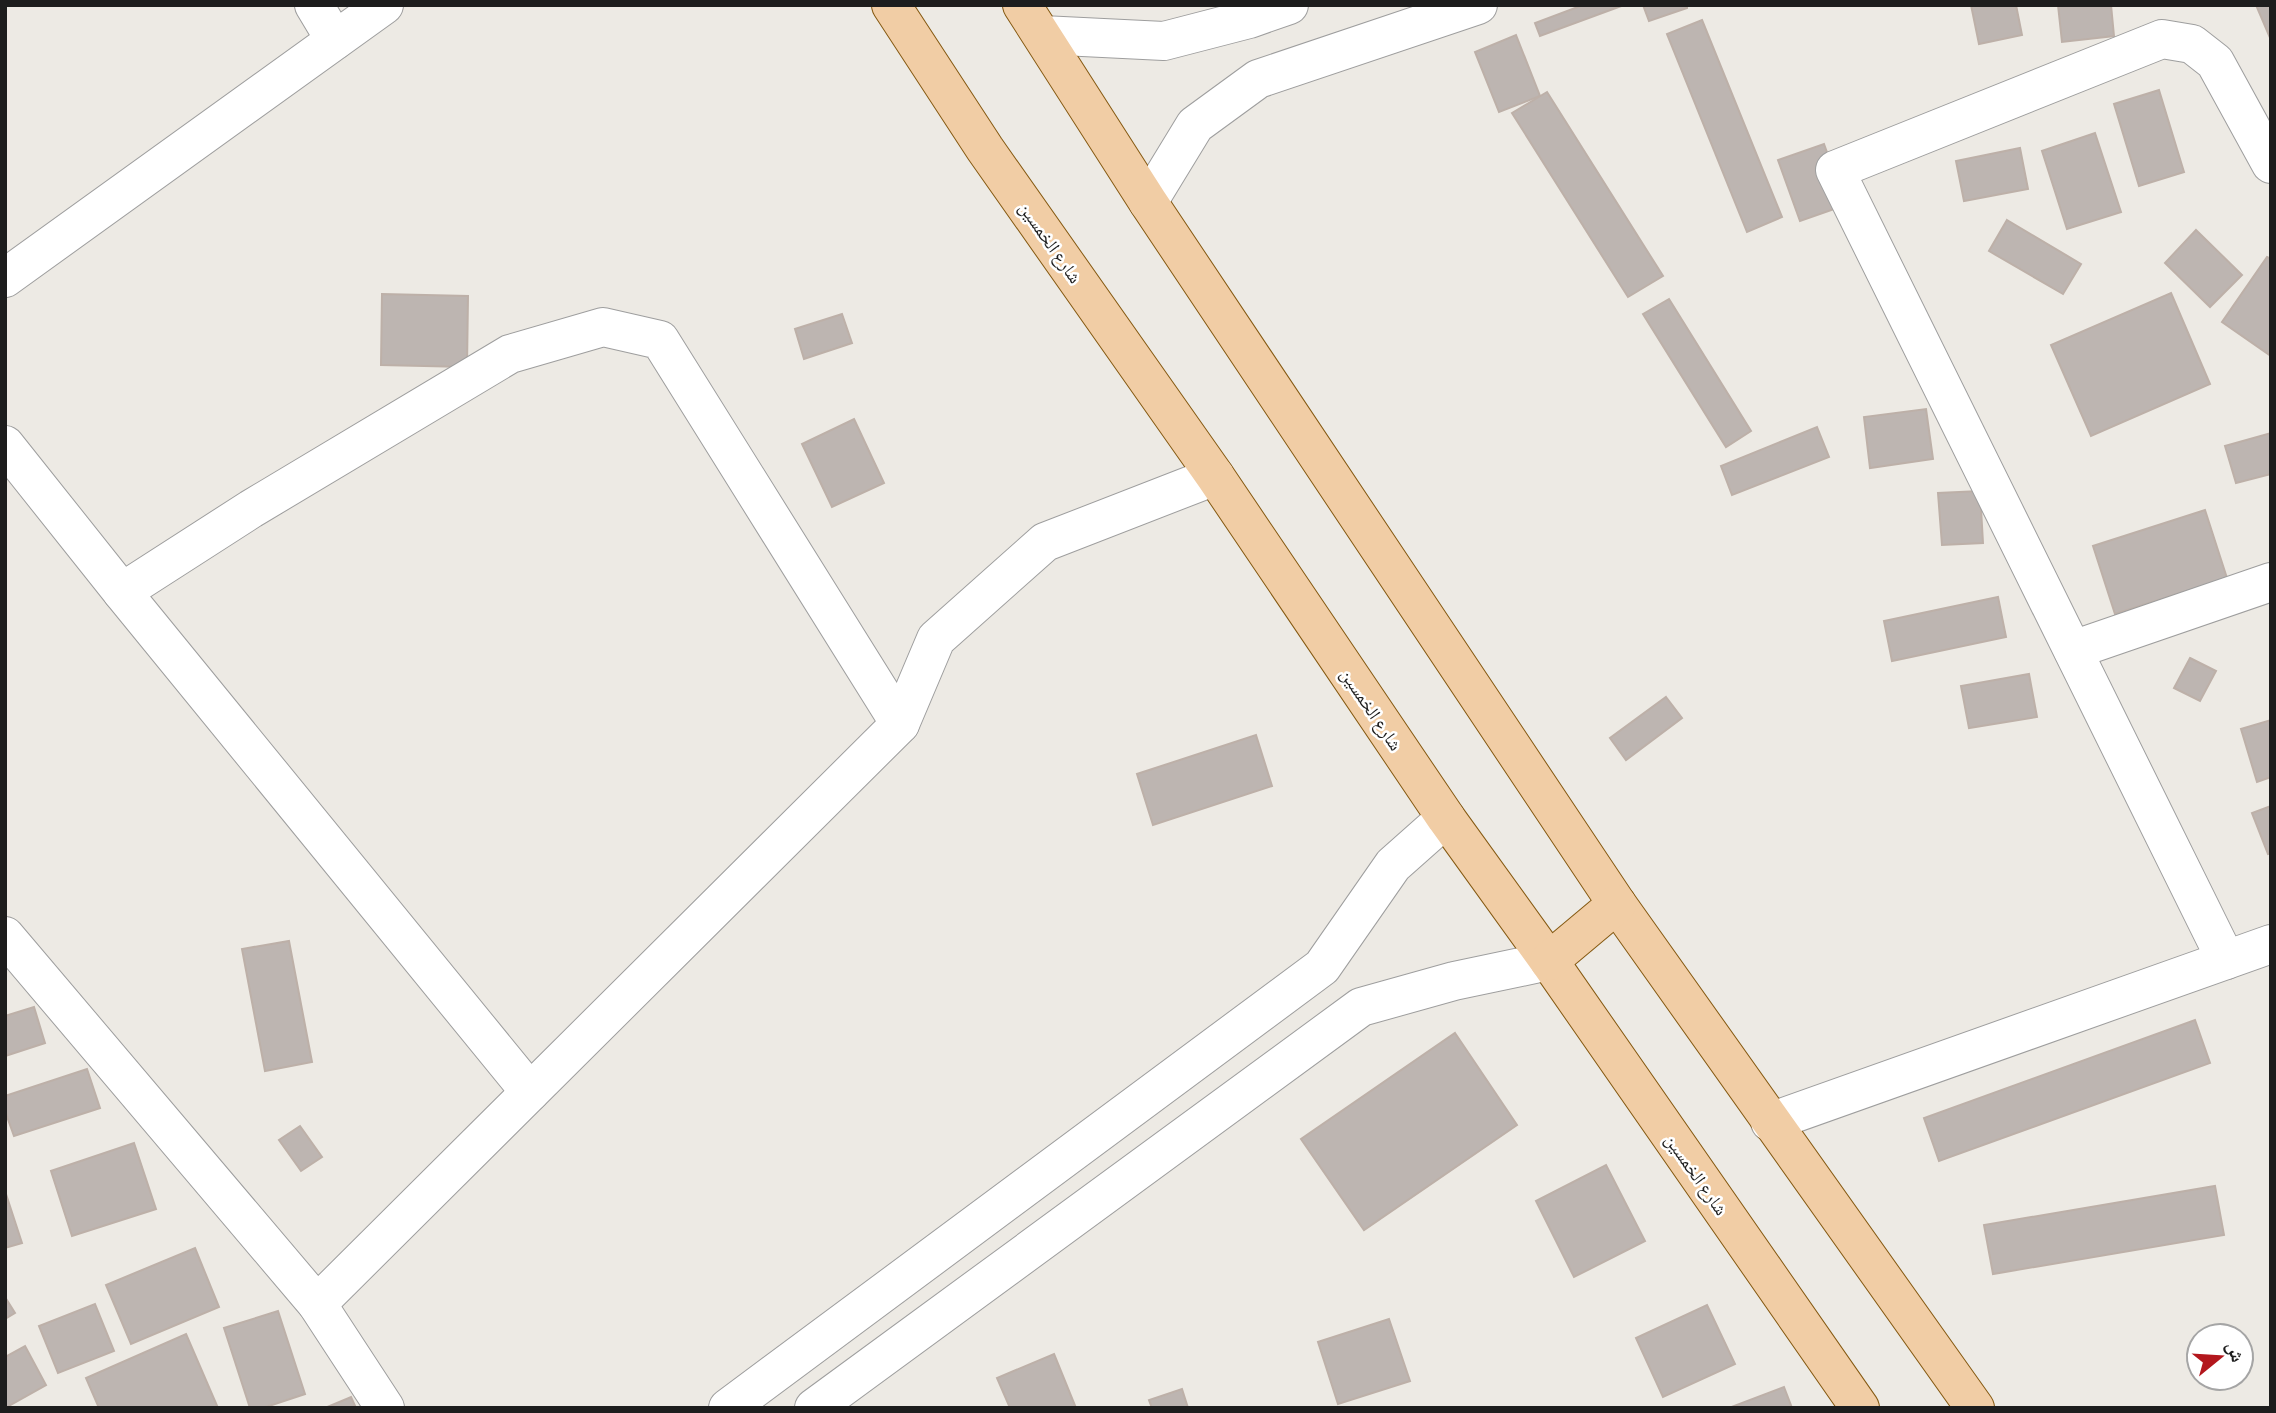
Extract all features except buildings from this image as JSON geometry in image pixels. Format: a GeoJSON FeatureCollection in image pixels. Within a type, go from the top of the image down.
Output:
{"type":"FeatureCollection","features":[{"type":"Feature","properties":{"kind":"main road","name":"شارع الخمسين"},"geometry":{"type":"LineString","coordinates":[[891,5],[985,149],[1215,476],[1446,818],[1549,961],[1860,1408]]}},
{"type":"Feature","properties":{"kind":"main road"},"geometry":{"type":"LineString","coordinates":[[1032,20],[1148,202],[1617,904],[1975,1408]]}},
{"type":"Feature","properties":{"kind":"main road"},"geometry":{"type":"LineString","coordinates":[[1549,961],[1617,904]]}},
{"type":"Feature","properties":{"kind":"street"},"geometry":{"type":"LineString","coordinates":[[314,5],[335,40]]}},
{"type":"Feature","properties":{"kind":"street"},"geometry":{"type":"LineString","coordinates":[[5,278],[384,5]]}},
{"type":"Feature","properties":{"kind":"street"},"geometry":{"type":"LineString","coordinates":[[1032,20],[1164,41],[1248,19],[1289,5]]}},
{"type":"Feature","properties":{"kind":"street"},"geometry":{"type":"LineString","coordinates":[[1148,202],[1195,125],[1258,79],[1478,5]]}},
{"type":"Feature","properties":{"kind":"street"},"geometry":{"type":"LineString","coordinates":[[2226,960],[1835,170],[2162,39],[2192,44],[2215,62],[2271,164]]}},
{"type":"Feature","properties":{"kind":"street"},"geometry":{"type":"LineString","coordinates":[[122,592],[251,509],[510,354],[603,327],[660,340],[900,724]]}},
{"type":"Feature","properties":{"kind":"street"},"geometry":{"type":"LineString","coordinates":[[5,445],[530,1092]]}},
{"type":"Feature","properties":{"kind":"street"},"geometry":{"type":"LineString","coordinates":[[317,1304],[900,724],[936,639],[1045,542],[1215,476]]}},
{"type":"Feature","properties":{"kind":"street"},"geometry":{"type":"LineString","coordinates":[[2073,650],[2271,582]]}},
{"type":"Feature","properties":{"kind":"street"},"geometry":{"type":"LineString","coordinates":[[728,1408],[1322,967],[1393,865],[1446,818]]}},
{"type":"Feature","properties":{"kind":"street"},"geometry":{"type":"LineString","coordinates":[[5,936],[317,1304],[384,1408]]}},
{"type":"Feature","properties":{"kind":"street"},"geometry":{"type":"LineString","coordinates":[[1770,1122],[2226,960],[2268,951]]}},
{"type":"Feature","properties":{"kind":"street"},"geometry":{"type":"LineString","coordinates":[[814,1408],[1361,1007],[1454,981],[1549,961]]}}]}
